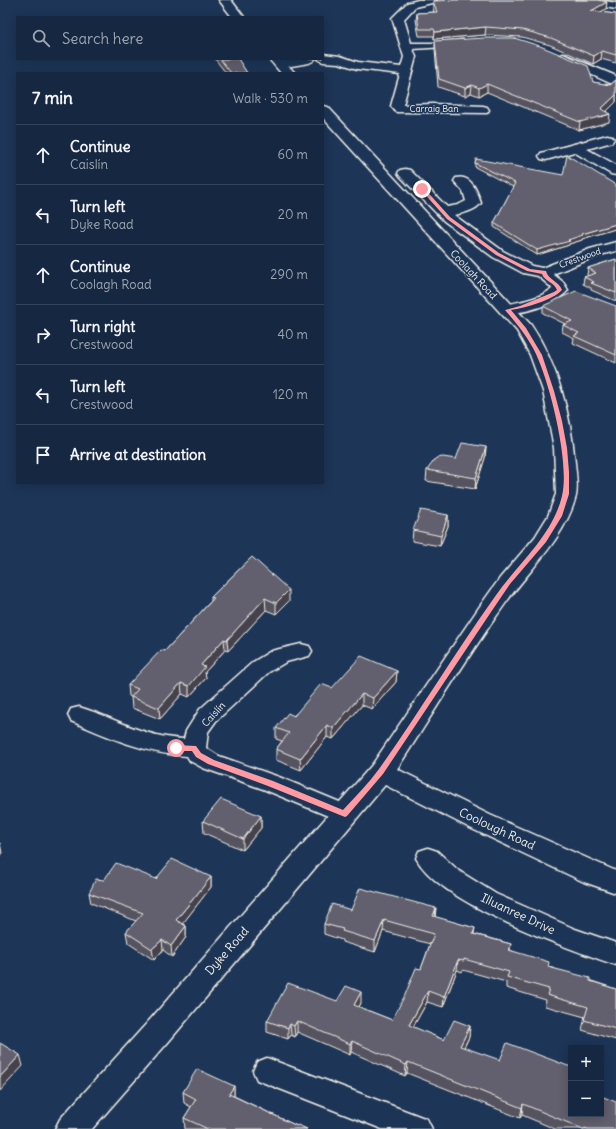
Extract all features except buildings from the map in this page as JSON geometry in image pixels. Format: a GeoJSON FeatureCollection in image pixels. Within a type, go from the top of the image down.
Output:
{"type":"FeatureCollection","features":[{"type":"Feature","properties":{"kind":"street"},"geometry":{"type":"LineString","coordinates":[[225,0],[237,16]]}},
{"type":"Feature","properties":{"kind":"street","name":"Carraig Ban"},"geometry":{"type":"LineString","coordinates":[[432,0],[411,5],[398,18],[408,46],[410,57],[397,106],[400,108],[483,110]]}},
{"type":"Feature","properties":{"kind":"street"},"geometry":{"type":"LineString","coordinates":[[582,0],[616,6]]}},
{"type":"Feature","properties":{"kind":"street"},"geometry":{"type":"LineString","coordinates":[[408,46],[432,46],[476,41]]}},
{"type":"Feature","properties":{"kind":"street"},"geometry":{"type":"LineString","coordinates":[[556,55],[614,80]]}},
{"type":"Feature","properties":{"kind":"street"},"geometry":{"type":"LineString","coordinates":[[324,58],[340,60],[363,66],[406,71]]}},
{"type":"Feature","properties":{"kind":"street"},"geometry":{"type":"LineString","coordinates":[[281,65],[304,60]]}},
{"type":"Feature","properties":{"kind":"street","name":"Coolagh Road"},"geometry":{"type":"LineString","coordinates":[[324,111],[521,324],[532,340],[539,355],[552,391],[564,448],[566,494],[559,516],[544,540],[508,583],[381,772]]}},
{"type":"Feature","properties":{"kind":"street"},"geometry":{"type":"LineString","coordinates":[[546,156],[582,146],[608,146]]}},
{"type":"Feature","properties":{"kind":"street"},"geometry":{"type":"LineString","coordinates":[[582,146],[616,171]]}},
{"type":"Feature","properties":{"kind":"street"},"geometry":{"type":"LineString","coordinates":[[405,173],[449,218],[498,254],[528,270],[544,272]]}},
{"type":"Feature","properties":{"kind":"street"},"geometry":{"type":"LineString","coordinates":[[443,212],[462,208],[474,203],[470,190],[461,181]]}},
{"type":"Feature","properties":{"kind":"street","name":"Crestwood"},"geometry":{"type":"LineString","coordinates":[[508,310],[568,291],[545,276],[544,272],[595,252],[616,246]]}},
{"type":"Feature","properties":{"kind":"street","name":"Caislín"},"geometry":{"type":"LineString","coordinates":[[194,748],[197,731],[208,715],[260,667],[279,656],[301,651]]}},
{"type":"Feature","properties":{"kind":"street"},"geometry":{"type":"LineString","coordinates":[[79,715],[142,741],[176,748],[194,748],[198,755],[211,762],[345,814]]}},
{"type":"Feature","properties":{"kind":"street","name":"Dyke Road"},"geometry":{"type":"LineString","coordinates":[[71,1129],[164,1025],[381,772]]}},
{"type":"Feature","properties":{"kind":"street","name":"Coolough Road"},"geometry":{"type":"LineString","coordinates":[[381,772],[481,822],[594,874],[616,882]]}},
{"type":"Feature","properties":{"kind":"street","name":"Illuanree Drive"},"geometry":{"type":"LineString","coordinates":[[428,858],[450,878],[486,901],[566,937],[616,954]]}},
{"type":"Feature","properties":{"kind":"street"},"geometry":{"type":"LineString","coordinates":[[267,1071],[417,1129]]}},
{"type":"Feature","properties":{"kind":"route"},"geometry":{"type":"LineString","coordinates":[[176,748],[194,748],[198,755],[211,762],[345,814],[381,772],[488,611],[508,583],[544,540],[559,516],[566,494],[566,472],[564,448],[552,391],[532,340],[525,329],[508,310],[521,307],[556,294],[560,290],[558,285],[545,276],[544,272],[528,270],[498,254],[449,218],[422,189]]}}]}
